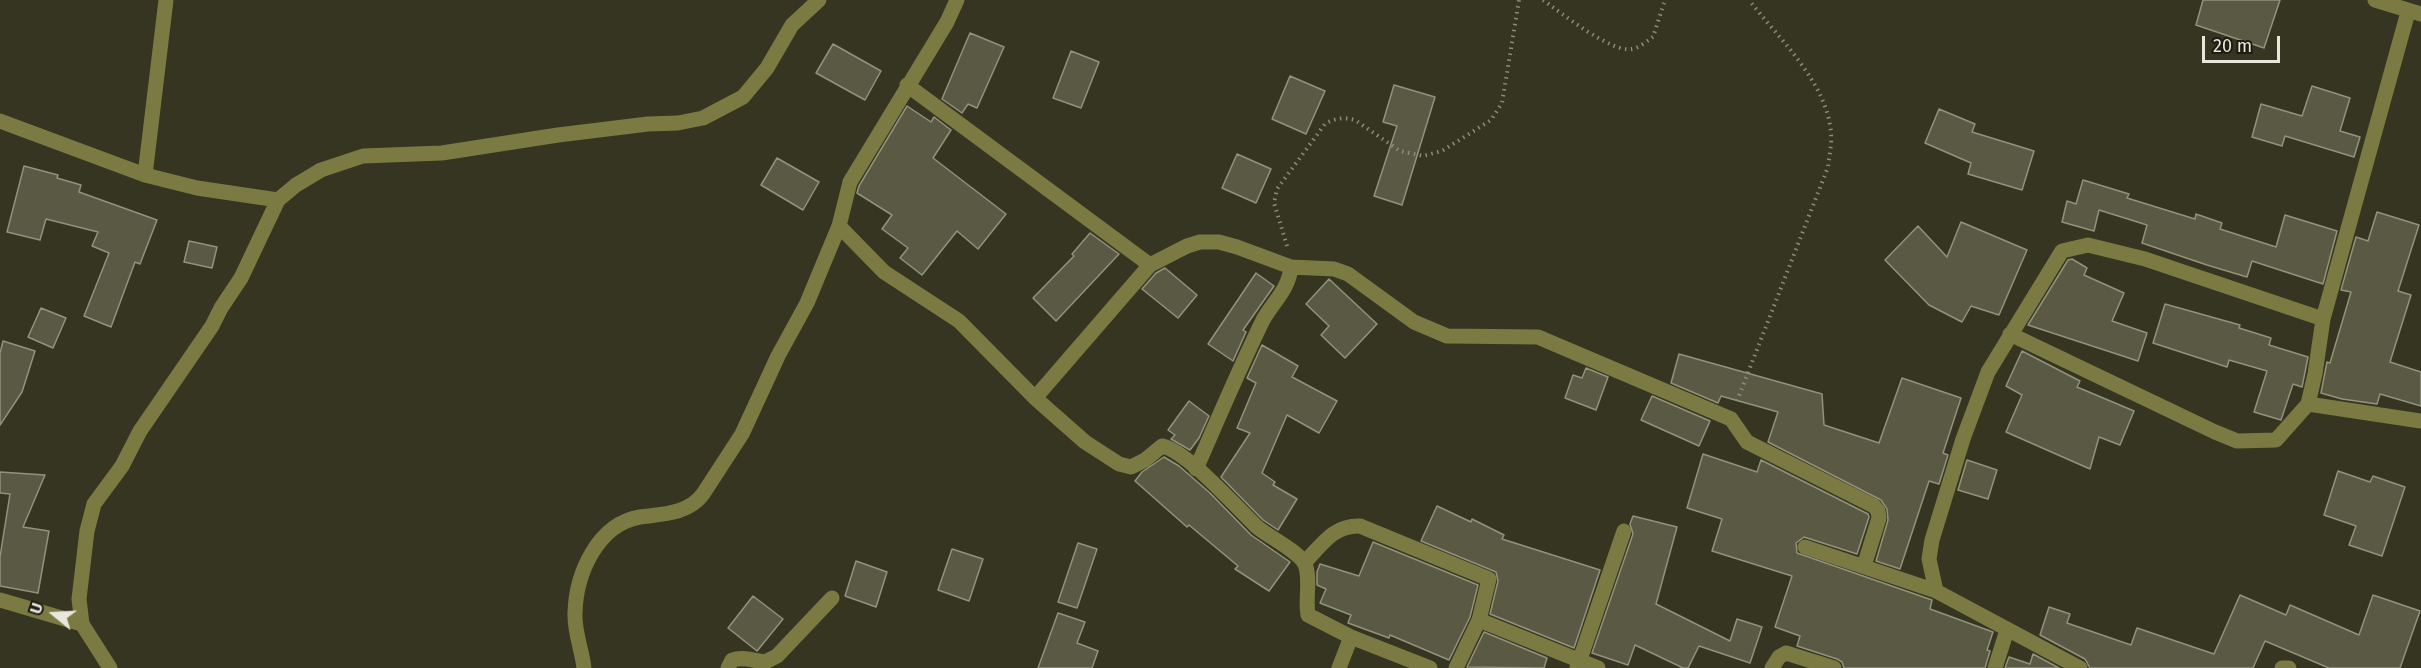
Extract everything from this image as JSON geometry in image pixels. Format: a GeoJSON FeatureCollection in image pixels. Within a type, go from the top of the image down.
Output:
{"type":"FeatureCollection","features":[{"type":"Feature","properties":{"kind":"street"},"geometry":{"type":"LineString","coordinates":[[145,175],[166,0]]}},
{"type":"Feature","properties":{"kind":"street"},"geometry":{"type":"LineString","coordinates":[[110,668],[82,624],[79,599],[87,531],[94,504],[122,466],[140,431],[212,326],[241,278],[278,200],[296,185],[321,170],[363,156],[442,153],[558,135],[648,124],[678,123],[702,118],[743,97],[767,68],[792,25],[819,0]]}},
{"type":"Feature","properties":{"kind":"street"},"geometry":{"type":"LineString","coordinates":[[584,668],[575,614],[577,595],[595,549],[605,534],[620,522],[665,515],[687,508],[704,494],[752,415],[778,356],[807,303],[838,226],[850,182],[947,22],[957,0]]}},
{"type":"Feature","properties":{"kind":"street"},"geometry":{"type":"LineString","coordinates":[[2010,334],[2196,424],[2237,441],[2277,440],[2308,404],[2316,374],[2323,319],[2415,13],[2375,0]]}},
{"type":"Feature","properties":{"kind":"street"},"geometry":{"type":"LineString","coordinates":[[907,85],[1150,265]]}},
{"type":"Feature","properties":{"kind":"street"},"geometry":{"type":"LineString","coordinates":[[0,121],[145,175],[197,188],[278,200]]}},
{"type":"Feature","properties":{"kind":"street"},"geometry":{"type":"LineString","coordinates":[[838,226],[884,272],[959,321],[1035,398],[1085,442],[1119,464],[1131,467],[1162,446],[1169,447],[1181,455],[1239,506],[1257,527],[1304,562],[1307,573],[1308,615],[1351,637],[1430,668]]}},
{"type":"Feature","properties":{"kind":"street"},"geometry":{"type":"LineString","coordinates":[[1035,398],[1150,265],[1187,246],[1200,242],[1219,242],[1291,267],[1334,269],[1348,274],[1414,322],[1447,336],[1538,337],[1731,419],[1747,442],[1874,506],[1879,518],[1864,566]]}},
{"type":"Feature","properties":{"kind":"street"},"geometry":{"type":"LineString","coordinates":[[1936,591],[1931,577],[1929,559],[1932,540],[1988,372],[2062,251],[2088,245],[2145,259],[2323,319]]}},
{"type":"Feature","properties":{"kind":"street"},"geometry":{"type":"LineString","coordinates":[[1196,470],[1251,346],[1266,316],[1287,285],[1291,267]]}},
{"type":"Feature","properties":{"kind":"street"},"geometry":{"type":"LineString","coordinates":[[2308,404],[2421,421]]}},
{"type":"Feature","properties":{"kind":"street"},"geometry":{"type":"LineString","coordinates":[[1304,562],[1338,528],[1348,525],[1360,526],[1489,579],[1479,620],[1456,668]]}},
{"type":"Feature","properties":{"kind":"street"},"geometry":{"type":"LineString","coordinates":[[1578,665],[1624,531]]}},
{"type":"Feature","properties":{"kind":"street"},"geometry":{"type":"LineString","coordinates":[[1805,547],[1936,591],[2080,668]]}},
{"type":"Feature","properties":{"kind":"street"},"geometry":{"type":"LineString","coordinates":[[728,668],[732,660],[738,658],[748,658],[765,663],[777,656],[832,598]]}},
{"type":"Feature","properties":{"kind":"street"},"geometry":{"type":"LineString","coordinates":[[0,600],[82,624]]}},
{"type":"Feature","properties":{"kind":"street"},"geometry":{"type":"LineString","coordinates":[[1479,620],[1578,665],[1598,668]]}},
{"type":"Feature","properties":{"kind":"street"},"geometry":{"type":"LineString","coordinates":[[1995,668],[2007,630]]}},
{"type":"Feature","properties":{"kind":"street"},"geometry":{"type":"LineString","coordinates":[[1339,668],[1351,637]]}},
{"type":"Feature","properties":{"kind":"street"},"geometry":{"type":"LineString","coordinates":[[1772,668],[1779,657],[1786,653],[1834,668]]}},
{"type":"Feature","properties":{"kind":"street"},"geometry":{"type":"LineString","coordinates":[[2282,668],[2289,668]]}},
{"type":"Feature","properties":{"kind":"path"},"geometry":{"type":"LineString","coordinates":[[1291,267],[1284,232],[1274,203],[1277,189],[1325,124],[1338,119],[1355,120],[1400,151],[1423,156],[1442,151],[1491,120],[1502,103],[1520,0]]}},
{"type":"Feature","properties":{"kind":"path"},"geometry":{"type":"LineString","coordinates":[[1543,0],[1620,49],[1632,49],[1653,37],[1665,0]]}},
{"type":"Feature","properties":{"kind":"path"},"geometry":{"type":"LineString","coordinates":[[1731,419],[1828,167],[1831,134],[1824,103],[1808,71],[1749,0]]}},
{"type":"Feature","properties":{"kind":"building"},"geometry":{"type":"Polygon","coordinates":[[[2203,0],[2280,0],[2264,48],[2196,25],[2203,0]]]}},
{"type":"Feature","properties":{"kind":"building"},"geometry":{"type":"Polygon","coordinates":[[[970,33],[1004,47],[977,108],[968,104],[962,113],[942,99],[970,33]]]}},
{"type":"Feature","properties":{"kind":"building"},"geometry":{"type":"Polygon","coordinates":[[[833,44],[881,71],[865,100],[816,73],[833,44]]]}},
{"type":"Feature","properties":{"kind":"building"},"geometry":{"type":"Polygon","coordinates":[[[1071,51],[1099,62],[1081,108],[1053,98],[1071,51]]]}},
{"type":"Feature","properties":{"kind":"building"},"geometry":{"type":"Polygon","coordinates":[[[1290,76],[1325,91],[1306,134],[1272,119],[1290,76]]]}},
{"type":"Feature","properties":{"kind":"building"},"geometry":{"type":"Polygon","coordinates":[[[1394,85],[1435,97],[1402,205],[1374,196],[1397,126],[1383,122],[1394,85]]]}},
{"type":"Feature","properties":{"kind":"building"},"geometry":{"type":"Polygon","coordinates":[[[2312,86],[2350,98],[2340,131],[2360,137],[2354,157],[2285,136],[2282,146],[2252,137],[2261,104],[2302,116],[2312,86]]]}},
{"type":"Feature","properties":{"kind":"building"},"geometry":{"type":"Polygon","coordinates":[[[907,106],[931,122],[934,117],[951,130],[933,158],[1006,214],[978,249],[957,231],[922,275],[900,258],[908,248],[882,229],[892,215],[857,193],[907,106]]]}},
{"type":"Feature","properties":{"kind":"building"},"geometry":{"type":"Polygon","coordinates":[[[1939,109],[1975,124],[1972,132],[2034,151],[2022,190],[1968,174],[1971,163],[1925,143],[1939,109]]]}},
{"type":"Feature","properties":{"kind":"building"},"geometry":{"type":"Polygon","coordinates":[[[1237,154],[1271,169],[1256,203],[1222,188],[1237,154]]]}},
{"type":"Feature","properties":{"kind":"building"},"geometry":{"type":"Polygon","coordinates":[[[777,158],[819,182],[803,210],[761,185],[777,158]]]}},
{"type":"Feature","properties":{"kind":"building"},"geometry":{"type":"Polygon","coordinates":[[[24,166],[58,175],[57,178],[81,185],[79,192],[157,220],[140,264],[135,262],[111,327],[84,316],[109,253],[92,246],[98,232],[46,219],[40,240],[7,232],[24,166]]]}},
{"type":"Feature","properties":{"kind":"building"},"geometry":{"type":"Polygon","coordinates":[[[2083,180],[2129,194],[2127,198],[2195,219],[2196,214],[2222,223],[2220,229],[2276,247],[2285,215],[2337,231],[2323,284],[2252,261],[2247,277],[2207,265],[2142,243],[2147,225],[2099,210],[2094,231],[2062,222],[2067,201],[2076,204],[2083,180]]]}},
{"type":"Feature","properties":{"kind":"building"},"geometry":{"type":"Polygon","coordinates":[[[2377,212],[2419,225],[2398,291],[2411,295],[2390,362],[2421,372],[2421,406],[2380,394],[2377,404],[2342,399],[2321,393],[2327,362],[2330,363],[2351,292],[2341,290],[2356,237],[2368,241],[2377,212]]]}},
{"type":"Feature","properties":{"kind":"building"},"geometry":{"type":"Polygon","coordinates":[[[1961,222],[2027,250],[1999,315],[1971,306],[1962,322],[1929,305],[1885,260],[1918,226],[1947,257],[1961,222]]]}},
{"type":"Feature","properties":{"kind":"building"},"geometry":{"type":"Polygon","coordinates":[[[1090,233],[1119,254],[1056,321],[1033,298],[1074,256],[1072,254],[1090,233]]]}},
{"type":"Feature","properties":{"kind":"building"},"geometry":{"type":"Polygon","coordinates":[[[189,241],[217,247],[212,268],[184,262],[189,241]]]}},
{"type":"Feature","properties":{"kind":"building"},"geometry":{"type":"Polygon","coordinates":[[[2072,259],[2087,268],[2084,275],[2124,293],[2112,321],[2147,333],[2138,361],[2028,325],[2068,260],[2072,259]]]}},
{"type":"Feature","properties":{"kind":"building"},"geometry":{"type":"Polygon","coordinates":[[[1165,268],[1197,295],[1178,318],[1142,289],[1156,273],[1165,268]]]}},
{"type":"Feature","properties":{"kind":"building"},"geometry":{"type":"Polygon","coordinates":[[[1256,273],[1274,286],[1243,330],[1246,332],[1233,361],[1208,344],[1256,273]]]}},
{"type":"Feature","properties":{"kind":"building"},"geometry":{"type":"Polygon","coordinates":[[[1329,279],[1377,324],[1345,358],[1321,335],[1329,326],[1306,304],[1329,279]]]}},
{"type":"Feature","properties":{"kind":"building"},"geometry":{"type":"Polygon","coordinates":[[[2165,304],[2240,325],[2239,328],[2271,338],[2269,345],[2308,357],[2302,387],[2293,384],[2281,420],[2254,412],[2267,371],[2229,360],[2227,367],[2153,343],[2165,304]]]}},
{"type":"Feature","properties":{"kind":"building"},"geometry":{"type":"Polygon","coordinates":[[[41,308],[66,318],[53,348],[28,337],[41,308]]]}},
{"type":"Feature","properties":{"kind":"building"},"geometry":{"type":"Polygon","coordinates":[[[3,341],[35,351],[22,392],[0,425],[0,353],[3,341]]]}},
{"type":"Feature","properties":{"kind":"building"},"geometry":{"type":"Polygon","coordinates":[[[1262,345],[1298,366],[1292,377],[1337,401],[1319,433],[1287,415],[1262,473],[1275,482],[1273,485],[1297,499],[1278,530],[1263,520],[1221,477],[1250,433],[1237,428],[1256,383],[1247,378],[1262,345]]]}},
{"type":"Feature","properties":{"kind":"building"},"geometry":{"type":"Polygon","coordinates":[[[2022,351],[2080,381],[2077,387],[2134,411],[2120,445],[2099,437],[2090,469],[2006,432],[2022,395],[2006,386],[2022,351]]]}},
{"type":"Feature","properties":{"kind":"building"},"geometry":{"type":"Polygon","coordinates":[[[1679,354],[1822,394],[1824,425],[1879,443],[1902,378],[1961,398],[1943,453],[1948,455],[1939,484],[1929,481],[1900,569],[1876,561],[1888,520],[1887,509],[1881,500],[1768,442],[1778,412],[1721,396],[1718,403],[1671,383],[1679,354]]]}},
{"type":"Feature","properties":{"kind":"building"},"geometry":{"type":"Polygon","coordinates":[[[1586,368],[1608,377],[1596,410],[1565,398],[1573,375],[1582,378],[1586,368]]]}},
{"type":"Feature","properties":{"kind":"building"},"geometry":{"type":"Polygon","coordinates":[[[1652,396],[1710,421],[1699,446],[1641,420],[1652,396]]]}},
{"type":"Feature","properties":{"kind":"building"},"geometry":{"type":"Polygon","coordinates":[[[1189,401],[1209,416],[1199,438],[1190,450],[1171,439],[1175,435],[1168,430],[1189,401]]]}},
{"type":"Feature","properties":{"kind":"building"},"geometry":{"type":"Polygon","coordinates":[[[1703,454],[1757,472],[1761,460],[1868,514],[1857,554],[1804,537],[1796,543],[1797,553],[1932,600],[1930,609],[1993,632],[1987,650],[1990,651],[1985,668],[1844,668],[1842,662],[1837,659],[1797,646],[1800,636],[1775,627],[1792,576],[1712,551],[1722,519],[1687,508],[1703,454]]]}},
{"type":"Feature","properties":{"kind":"building"},"geometry":{"type":"Polygon","coordinates":[[[1164,457],[1179,466],[1210,493],[1251,535],[1290,562],[1269,591],[1235,569],[1238,566],[1189,525],[1187,527],[1135,481],[1142,472],[1164,457]]]}},
{"type":"Feature","properties":{"kind":"building"},"geometry":{"type":"Polygon","coordinates":[[[1967,460],[1997,470],[1988,499],[1958,490],[1967,460]]]}},
{"type":"Feature","properties":{"kind":"building"},"geometry":{"type":"Polygon","coordinates":[[[2338,471],[2370,482],[2373,476],[2405,487],[2382,556],[2349,545],[2356,526],[2324,515],[2338,471]]]}},
{"type":"Feature","properties":{"kind":"building"},"geometry":{"type":"Polygon","coordinates":[[[0,472],[45,475],[23,527],[49,531],[38,593],[0,586],[0,557],[10,494],[0,493],[0,472]]]}},
{"type":"Feature","properties":{"kind":"building"},"geometry":{"type":"Polygon","coordinates":[[[1437,506],[1471,522],[1472,519],[1504,535],[1502,539],[1600,570],[1574,648],[1490,614],[1498,581],[1496,572],[1421,541],[1437,506]]]}},
{"type":"Feature","properties":{"kind":"building"},"geometry":{"type":"Polygon","coordinates":[[[1633,516],[1677,527],[1656,604],[1730,641],[1737,619],[1762,627],[1750,663],[1699,646],[1688,668],[1683,668],[1635,645],[1628,665],[1592,653],[1633,534],[1630,524],[1633,516]]]}},
{"type":"Feature","properties":{"kind":"building"},"geometry":{"type":"Polygon","coordinates":[[[1373,542],[1478,585],[1470,617],[1449,660],[1390,635],[1389,638],[1348,623],[1351,615],[1320,603],[1326,589],[1317,585],[1317,572],[1320,564],[1359,576],[1373,542]]]}},
{"type":"Feature","properties":{"kind":"building"},"geometry":{"type":"Polygon","coordinates":[[[1078,543],[1097,549],[1077,608],[1058,602],[1078,543]]]}},
{"type":"Feature","properties":{"kind":"building"},"geometry":{"type":"Polygon","coordinates":[[[952,549],[983,559],[969,601],[938,590],[952,549]]]}},
{"type":"Feature","properties":{"kind":"building"},"geometry":{"type":"Polygon","coordinates":[[[856,561],[887,572],[876,607],[845,596],[856,561]]]}},
{"type":"Feature","properties":{"kind":"building"},"geometry":{"type":"Polygon","coordinates":[[[2240,595],[2286,615],[2290,605],[2359,635],[2373,595],[2420,611],[2400,668],[2329,668],[2265,641],[2253,668],[2090,668],[2085,659],[2040,635],[2049,607],[2070,614],[2067,623],[2131,645],[2137,628],[2214,654],[2240,595]]]}},
{"type":"Feature","properties":{"kind":"building"},"geometry":{"type":"Polygon","coordinates":[[[753,596],[783,619],[757,651],[728,628],[753,596]]]}},
{"type":"Feature","properties":{"kind":"building"},"geometry":{"type":"Polygon","coordinates":[[[1058,613],[1085,622],[1077,643],[1098,651],[1092,668],[1038,668],[1058,613]]]}},
{"type":"Feature","properties":{"kind":"building"},"geometry":{"type":"Polygon","coordinates":[[[1484,632],[1547,658],[1544,668],[1467,667],[1484,632]]]}},
{"type":"Feature","properties":{"kind":"building"},"geometry":{"type":"Polygon","coordinates":[[[2033,654],[2059,668],[2005,668],[2009,657],[2030,664],[2033,654]]]}}]}
